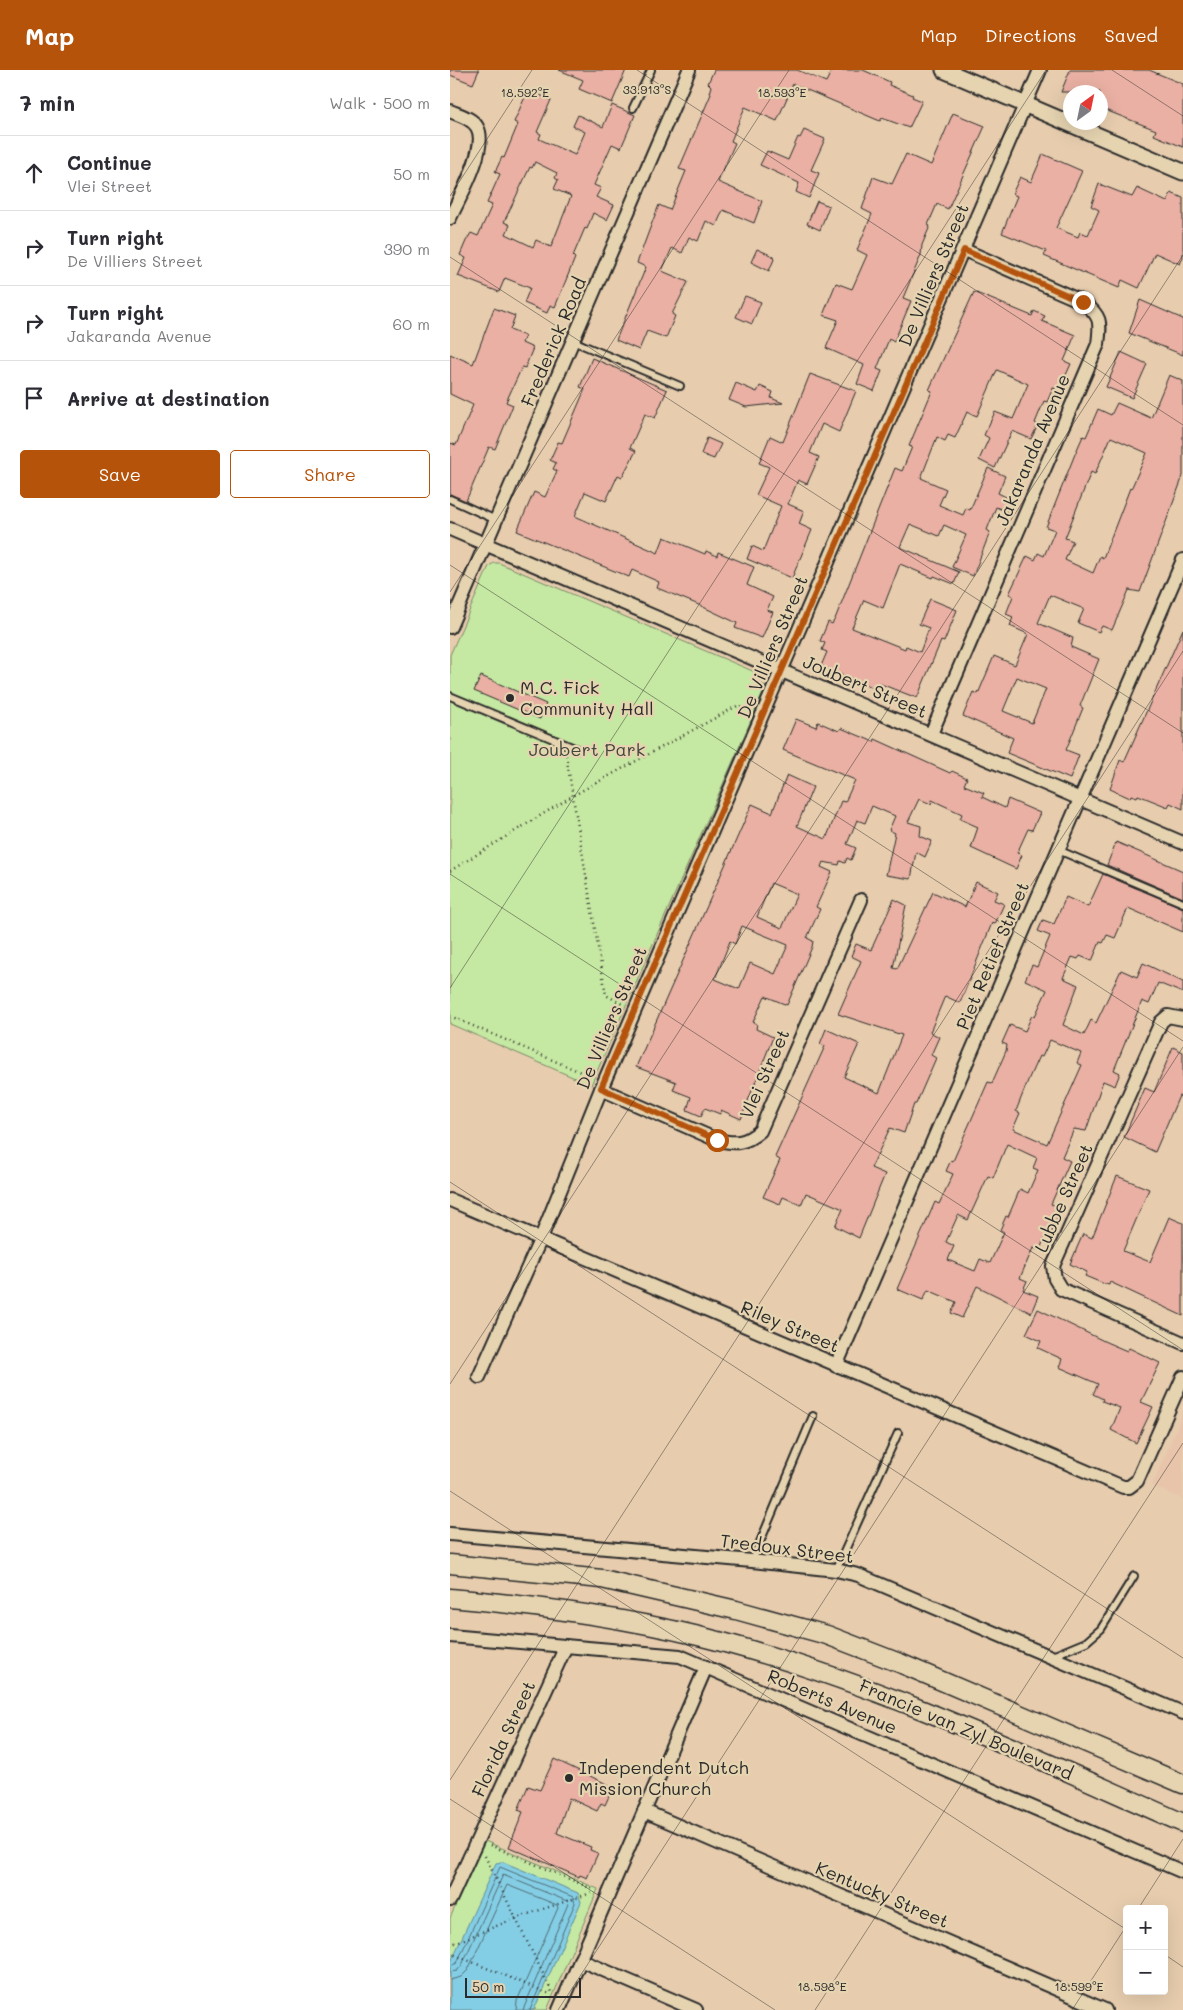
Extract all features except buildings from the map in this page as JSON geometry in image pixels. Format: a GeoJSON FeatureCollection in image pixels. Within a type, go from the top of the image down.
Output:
{"type":"FeatureCollection","features":[{"type":"Feature","properties":{"kind":"main road","name":"Francie van Zyl Boulevard"},"geometry":{"type":"LineString","coordinates":[[450,1564],[602,1579],[736,1610],[827,1635],[902,1664],[1183,1784]]}},
{"type":"Feature","properties":{"kind":"main road","name":"Francie van Zyl Boulevard"},"geometry":{"type":"LineString","coordinates":[[450,1598],[603,1616],[720,1641],[810,1668],[922,1708],[1183,1823]]}},
{"type":"Feature","properties":{"kind":"main road"},"geometry":{"type":"LineString","coordinates":[[1155,1773],[1183,1779]]}},
{"type":"Feature","properties":{"kind":"street","name":"Frederick Road"},"geometry":{"type":"LineString","coordinates":[[450,627],[689,70]]}},
{"type":"Feature","properties":{"kind":"street"},"geometry":{"type":"LineString","coordinates":[[944,70],[1183,172]]}},
{"type":"Feature","properties":{"kind":"street","name":"De Villiers Street"},"geometry":{"type":"LineString","coordinates":[[479,1377],[541,1238],[601,1088],[1040,70]]}},
{"type":"Feature","properties":{"kind":"street"},"geometry":{"type":"LineString","coordinates":[[450,112],[473,122],[478,128],[480,145],[450,218]]}},
{"type":"Feature","properties":{"kind":"street","name":"Jakaranda Avenue"},"geometry":{"type":"LineString","coordinates":[[931,734],[1098,344],[1100,325],[1096,312],[1083,302],[964,250]]}},
{"type":"Feature","properties":{"kind":"street","name":"Joubert Street"},"geometry":{"type":"LineString","coordinates":[[450,529],[1183,843]]}},
{"type":"Feature","properties":{"kind":"street","name":"Piet Retief Street"},"geometry":{"type":"LineString","coordinates":[[836,1366],[1183,560]]}},
{"type":"Feature","properties":{"kind":"street","name":"Vlei Street"},"geometry":{"type":"LineString","coordinates":[[601,1088],[717,1140],[735,1144],[750,1140],[760,1131],[861,900]]}},
{"type":"Feature","properties":{"kind":"street","name":"Lubbe Street"},"geometry":{"type":"LineString","coordinates":[[1183,1019],[1168,1016],[1161,1022],[1053,1266],[1055,1279],[1061,1288],[1183,1343]]}},
{"type":"Feature","properties":{"kind":"street","name":"Riley Street"},"geometry":{"type":"LineString","coordinates":[[450,1200],[1117,1486],[1129,1487],[1137,1482],[1183,1377]]}},
{"type":"Feature","properties":{"kind":"street","name":"Tredoux Street"},"geometry":{"type":"LineString","coordinates":[[450,1534],[752,1561],[836,1570],[858,1575],[1183,1713]]}},
{"type":"Feature","properties":{"kind":"street","name":"Roberts Avenue"},"geometry":{"type":"LineString","coordinates":[[450,1636],[680,1656],[1183,1872]]}},
{"type":"Feature","properties":{"kind":"street","name":"Florida Street"},"geometry":{"type":"LineString","coordinates":[[450,1900],[481,1841],[566,1646]]}},
{"type":"Feature","properties":{"kind":"street"},"geometry":{"type":"LineString","coordinates":[[559,2010],[706,1667]]}},
{"type":"Feature","properties":{"kind":"street","name":"Kentucky Street"},"geometry":{"type":"LineString","coordinates":[[644,1811],[1106,2010]]}},
{"type":"Feature","properties":{"kind":"street"},"geometry":{"type":"LineString","coordinates":[[580,1960],[696,2010]]}},
{"type":"Feature","properties":{"kind":"lane"},"geometry":{"type":"LineString","coordinates":[[633,108],[651,70]]}},
{"type":"Feature","properties":{"kind":"lane"},"geometry":{"type":"LineString","coordinates":[[573,341],[680,386]]}},
{"type":"Feature","properties":{"kind":"lane"},"geometry":{"type":"LineString","coordinates":[[450,499],[496,520]]}},
{"type":"Feature","properties":{"kind":"lane"},"geometry":{"type":"LineString","coordinates":[[450,696],[577,749]]}},
{"type":"Feature","properties":{"kind":"lane"},"geometry":{"type":"LineString","coordinates":[[1058,850],[1183,903]]}},
{"type":"Feature","properties":{"kind":"lane"},"geometry":{"type":"LineString","coordinates":[[752,1561],[813,1416]]}},
{"type":"Feature","properties":{"kind":"lane"},"geometry":{"type":"LineString","coordinates":[[836,1570],[898,1432]]}},
{"type":"Feature","properties":{"kind":"lane"},"geometry":{"type":"LineString","coordinates":[[1052,1656],[1086,1642],[1101,1629],[1134,1576]]}},
{"type":"Feature","properties":{"kind":"path"},"geometry":{"type":"LineString","coordinates":[[450,871],[574,795],[737,706],[763,714]]}},
{"type":"Feature","properties":{"kind":"path"},"geometry":{"type":"LineString","coordinates":[[564,744],[606,996],[634,1011]]}},
{"type":"Feature","properties":{"kind":"path"},"geometry":{"type":"LineString","coordinates":[[450,1016],[590,1076],[601,1088]]}},
{"type":"Feature","properties":{"kind":"path"},"geometry":{"type":"LineString","coordinates":[[481,1841],[554,1996]]}},
{"type":"Feature","properties":{"kind":"path"},"geometry":{"type":"LineString","coordinates":[[450,1945],[516,1918],[598,1892],[481,1841]]}},
{"type":"Feature","properties":{"kind":"path"},"geometry":{"type":"LineString","coordinates":[[450,1953],[546,1992]]}},
{"type":"Feature","properties":{"kind":"shaded area"},"geometry":{"type":"Polygon","coordinates":[[[1183,1413],[1183,1499],[1152,1486],[1183,1413]]]}},
{"type":"Feature","properties":{"kind":"green space","name":"Joubert Park"},"geometry":{"type":"Polygon","coordinates":[[[499,563],[755,672],[759,678],[759,683],[766,686],[591,1085],[450,1024],[450,655],[489,566],[499,563]]]}},
{"type":"Feature","properties":{"kind":"green space"},"geometry":{"type":"Polygon","coordinates":[[[485,1841],[598,1889],[547,2010],[450,2010],[450,1918],[485,1841]]]}},
{"type":"Feature","properties":{"kind":"water"},"geometry":{"type":"Polygon","coordinates":[[[503,1862],[578,1893],[581,1902],[534,2010],[450,2010],[450,1964],[496,1863],[503,1862]]]}},
{"type":"Feature","properties":{"kind":"place","name":"M.C. Fick Community Hall"},"geometry":{"type":"Point","coordinates":[510,698]}},
{"type":"Feature","properties":{"kind":"place","name":"Independent Dutch Mission Church"},"geometry":{"type":"Point","coordinates":[569,1778]}},
{"type":"Feature","properties":{"kind":"route"},"geometry":{"type":"LineString","coordinates":[[717,1140],[601,1088],[964,250],[1083,302]]}}]}
